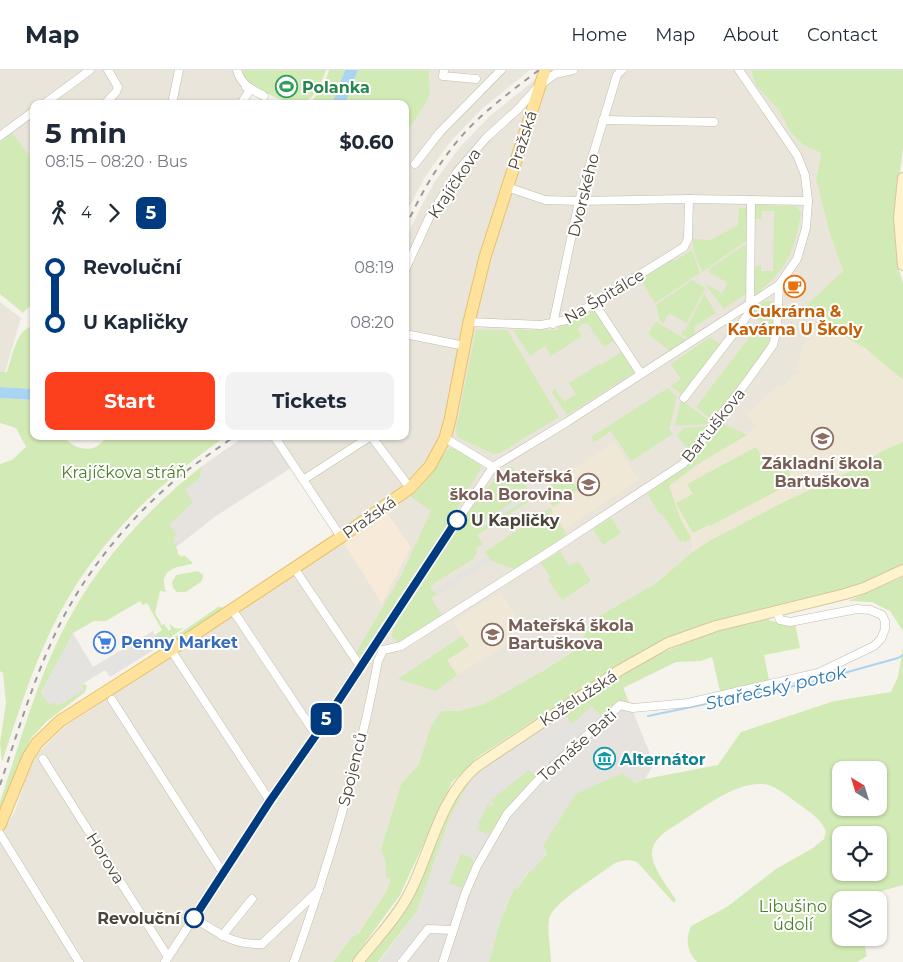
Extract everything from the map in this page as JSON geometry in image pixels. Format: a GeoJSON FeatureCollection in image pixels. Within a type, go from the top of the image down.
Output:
{"type":"FeatureCollection","features":[{"type":"Feature","properties":{"kind":"main road","name":"Pražská"},"geometry":{"type":"LineString","coordinates":[[0,825],[28,757],[48,731],[60,721],[341,537],[410,488],[430,466],[445,438],[455,402],[465,346],[485,257],[545,70]]}},
{"type":"Feature","properties":{"kind":"main road"},"geometry":{"type":"LineString","coordinates":[[903,178],[898,218],[903,265]]}},
{"type":"Feature","properties":{"kind":"main road","name":"Koželužská"},"geometry":{"type":"LineString","coordinates":[[358,962],[407,898],[447,806],[460,782],[476,766],[612,675],[656,649],[704,630],[846,594],[903,570]]}},
{"type":"Feature","properties":{"kind":"street"},"geometry":{"type":"LineString","coordinates":[[49,100],[90,70]]}},
{"type":"Feature","properties":{"kind":"street"},"geometry":{"type":"LineString","coordinates":[[108,70],[118,87],[109,100]]}},
{"type":"Feature","properties":{"kind":"street"},"geometry":{"type":"LineString","coordinates":[[173,100],[179,70]]}},
{"type":"Feature","properties":{"kind":"street"},"geometry":{"type":"LineString","coordinates":[[237,70],[239,77],[249,89],[244,100]]}},
{"type":"Feature","properties":{"kind":"street"},"geometry":{"type":"LineString","coordinates":[[444,70],[443,76],[476,79]]}},
{"type":"Feature","properties":{"kind":"street"},"geometry":{"type":"LineString","coordinates":[[473,70],[481,90]]}},
{"type":"Feature","properties":{"kind":"street"},"geometry":{"type":"LineString","coordinates":[[415,164],[440,132],[501,70]]}},
{"type":"Feature","properties":{"kind":"street","name":"Krajíčkova"},"geometry":{"type":"LineString","coordinates":[[409,261],[429,218],[457,172],[486,138],[518,109],[540,85],[555,74],[573,70]]}},
{"type":"Feature","properties":{"kind":"street","name":"Dvorského"},"geometry":{"type":"LineString","coordinates":[[553,324],[579,201],[603,120],[618,75],[622,70]]}},
{"type":"Feature","properties":{"kind":"street"},"geometry":{"type":"LineString","coordinates":[[167,960],[270,801],[316,735],[493,466],[567,422],[750,305],[779,285],[797,259],[806,228],[808,200],[806,175],[797,155],[739,70]]}},
{"type":"Feature","properties":{"kind":"street"},"geometry":{"type":"LineString","coordinates":[[246,87],[264,96]]}},
{"type":"Feature","properties":{"kind":"street"},"geometry":{"type":"LineString","coordinates":[[0,136],[30,114]]}},
{"type":"Feature","properties":{"kind":"street"},"geometry":{"type":"LineString","coordinates":[[603,120],[714,122]]}},
{"type":"Feature","properties":{"kind":"street"},"geometry":{"type":"LineString","coordinates":[[507,187],[544,200],[808,200]]}},
{"type":"Feature","properties":{"kind":"street","name":"Na Špitálce"},"geometry":{"type":"LineString","coordinates":[[470,322],[542,325],[567,320],[684,247],[688,239],[689,199]]}},
{"type":"Feature","properties":{"kind":"street"},"geometry":{"type":"LineString","coordinates":[[684,398],[750,310],[752,200]]}},
{"type":"Feature","properties":{"kind":"street","name":"Bartuškova"},"geometry":{"type":"LineString","coordinates":[[383,650],[401,646],[684,464],[773,345],[777,329],[779,285]]}},
{"type":"Feature","properties":{"kind":"street"},"geometry":{"type":"LineString","coordinates":[[594,304],[641,374]]}},
{"type":"Feature","properties":{"kind":"street"},"geometry":{"type":"LineString","coordinates":[[409,335],[465,346]]}},
{"type":"Feature","properties":{"kind":"street"},"geometry":{"type":"LineString","coordinates":[[445,438],[493,466]]}},
{"type":"Feature","properties":{"kind":"street"},"geometry":{"type":"LineString","coordinates":[[277,440],[341,537]]}},
{"type":"Feature","properties":{"kind":"street"},"geometry":{"type":"LineString","coordinates":[[303,480],[365,440]]}},
{"type":"Feature","properties":{"kind":"street"},"geometry":{"type":"LineString","coordinates":[[374,440],[410,488]]}},
{"type":"Feature","properties":{"kind":"street"},"geometry":{"type":"LineString","coordinates":[[294,568],[360,666]]}},
{"type":"Feature","properties":{"kind":"street"},"geometry":{"type":"LineString","coordinates":[[232,609],[316,735]]}},
{"type":"Feature","properties":{"kind":"street","name":"Tomáše Bati"},"geometry":{"type":"LineString","coordinates":[[443,962],[465,894],[477,866],[507,814],[539,779],[620,705],[633,708],[688,703],[818,673],[874,646],[881,640],[885,629],[885,620],[882,615],[870,610],[857,609],[790,622],[780,620],[777,612]]}},
{"type":"Feature","properties":{"kind":"street"},"geometry":{"type":"LineString","coordinates":[[375,644],[383,650]]}},
{"type":"Feature","properties":{"kind":"street"},"geometry":{"type":"LineString","coordinates":[[171,650],[270,801]]}},
{"type":"Feature","properties":{"kind":"street","name":"Spojenců"},"geometry":{"type":"LineString","coordinates":[[294,962],[320,889],[349,788],[378,661],[383,650]]}},
{"type":"Feature","properties":{"kind":"street"},"geometry":{"type":"LineString","coordinates":[[112,700],[223,873]]}},
{"type":"Feature","properties":{"kind":"street","name":"Horova"},"geometry":{"type":"LineString","coordinates":[[43,759],[167,960]]}},
{"type":"Feature","properties":{"kind":"street"},"geometry":{"type":"LineString","coordinates":[[0,834],[79,962]]}},
{"type":"Feature","properties":{"kind":"street"},"geometry":{"type":"LineString","coordinates":[[194,918],[227,939],[243,943],[262,944],[320,889]]}},
{"type":"Feature","properties":{"kind":"street"},"geometry":{"type":"LineString","coordinates":[[222,936],[252,899]]}},
{"type":"Feature","properties":{"kind":"street"},"geometry":{"type":"LineString","coordinates":[[402,962],[428,929],[453,930]]}},
{"type":"Feature","properties":{"kind":"shaded area"},"geometry":{"type":"Polygon","coordinates":[[[0,70],[243,70],[245,100],[30,100],[30,157],[12,134],[0,142],[0,70]]]}},
{"type":"Feature","properties":{"kind":"shaded area"},"geometry":{"type":"Polygon","coordinates":[[[429,70],[530,70],[483,108],[450,142],[425,177],[409,207],[409,128],[430,92],[429,70]]]}},
{"type":"Feature","properties":{"kind":"shaded area"},"geometry":{"type":"Polygon","coordinates":[[[547,70],[751,70],[756,86],[778,109],[791,133],[803,145],[821,153],[816,179],[830,235],[843,271],[807,306],[832,329],[828,335],[810,329],[797,369],[801,371],[781,388],[779,386],[747,414],[758,427],[669,486],[680,518],[694,544],[692,552],[658,582],[589,622],[587,631],[575,650],[543,671],[484,704],[458,711],[419,764],[401,784],[381,849],[386,862],[386,877],[391,878],[386,892],[359,931],[361,932],[351,938],[333,962],[0,962],[0,837],[15,811],[29,770],[38,753],[65,726],[95,707],[107,692],[341,537],[277,440],[409,440],[409,232],[434,183],[459,148],[490,116],[547,70]]]}},
{"type":"Feature","properties":{"kind":"shaded area"},"geometry":{"type":"Polygon","coordinates":[[[0,302],[21,318],[5,372],[0,372],[0,302]]]}},
{"type":"Feature","properties":{"kind":"shaded area","name":"Základní škola Bartuškova"},"geometry":{"type":"Polygon","coordinates":[[[810,329],[828,335],[832,329],[865,348],[903,380],[903,442],[884,450],[848,472],[784,502],[692,552],[694,544],[680,518],[669,486],[698,464],[757,427],[747,414],[779,386],[782,388],[800,371],[796,369],[810,329]]]}},
{"type":"Feature","properties":{"kind":"shaded area"},"geometry":{"type":"Polygon","coordinates":[[[239,440],[277,440],[294,466],[216,516],[175,548],[168,526],[185,490],[200,478],[202,466],[239,440]]]}},
{"type":"Feature","properties":{"kind":"shaded area","name":"Mateřská škola Borovina"},"geometry":{"type":"Polygon","coordinates":[[[614,442],[639,480],[564,530],[557,518],[552,520],[548,515],[552,511],[539,491],[614,442]]]}},
{"type":"Feature","properties":{"kind":"shaded area"},"geometry":{"type":"Polygon","coordinates":[[[527,493],[530,497],[483,527],[480,523],[527,493]]]}},
{"type":"Feature","properties":{"kind":"shaded area"},"geometry":{"type":"Polygon","coordinates":[[[386,511],[411,547],[382,604],[343,542],[386,511]]]}},
{"type":"Feature","properties":{"kind":"shaded area"},"geometry":{"type":"Polygon","coordinates":[[[487,556],[490,561],[438,595],[435,590],[487,556]]]}},
{"type":"Feature","properties":{"kind":"shaded area","name":"Mateřská škola Bartuškova"},"geometry":{"type":"Polygon","coordinates":[[[501,592],[526,633],[457,675],[447,660],[469,646],[453,622],[501,592]]]}},
{"type":"Feature","properties":{"kind":"shaded area"},"geometry":{"type":"Polygon","coordinates":[[[153,631],[160,646],[110,677],[105,670],[81,685],[84,690],[58,706],[54,702],[49,705],[41,693],[73,633],[93,667],[153,631]]]}},
{"type":"Feature","properties":{"kind":"shaded area"},"geometry":{"type":"Polygon","coordinates":[[[617,672],[654,764],[645,779],[635,783],[543,846],[547,854],[531,873],[528,871],[517,889],[514,889],[507,904],[501,918],[489,962],[379,962],[417,911],[451,814],[481,761],[617,672]]]}},
{"type":"Feature","properties":{"kind":"shaded area"},"geometry":{"type":"Polygon","coordinates":[[[589,710],[596,718],[557,754],[546,742],[569,721],[572,725],[589,710]]]}},
{"type":"Feature","properties":{"kind":"green space","name":"Polanka"},"geometry":{"type":"Polygon","coordinates":[[[243,70],[326,70],[320,85],[307,100],[279,99],[255,88],[245,81],[243,70]]]}},
{"type":"Feature","properties":{"kind":"green space"},"geometry":{"type":"Polygon","coordinates":[[[329,70],[345,70],[334,100],[312,100],[316,96],[329,70]]]}},
{"type":"Feature","properties":{"kind":"green space"},"geometry":{"type":"Polygon","coordinates":[[[358,70],[429,70],[430,92],[427,101],[409,129],[409,100],[347,100],[358,70]]]}},
{"type":"Feature","properties":{"kind":"green space"},"geometry":{"type":"Polygon","coordinates":[[[751,70],[903,70],[903,148],[894,217],[897,263],[903,283],[903,380],[865,348],[832,329],[806,306],[843,271],[830,235],[816,179],[821,153],[803,145],[791,133],[778,109],[756,86],[751,70]]]}},
{"type":"Feature","properties":{"kind":"green space"},"geometry":{"type":"Polygon","coordinates":[[[12,133],[30,157],[30,306],[23,313],[0,294],[0,142],[12,133]]]}},
{"type":"Feature","properties":{"kind":"green space"},"geometry":{"type":"Polygon","coordinates":[[[755,205],[795,206],[801,211],[796,237],[788,259],[775,277],[755,295],[753,266],[761,265],[761,271],[773,271],[774,211],[762,211],[762,219],[753,219],[755,205]]]}},
{"type":"Feature","properties":{"kind":"green space"},"geometry":{"type":"Polygon","coordinates":[[[739,208],[750,208],[749,239],[702,272],[693,249],[693,239],[711,240],[738,225],[739,208]]]}},
{"type":"Feature","properties":{"kind":"green space"},"geometry":{"type":"Polygon","coordinates":[[[749,242],[748,292],[724,309],[705,284],[722,293],[728,283],[710,273],[709,269],[749,242]]]}},
{"type":"Feature","properties":{"kind":"green space"},"geometry":{"type":"Polygon","coordinates":[[[692,250],[700,273],[655,303],[640,278],[668,259],[676,260],[692,250]]]}},
{"type":"Feature","properties":{"kind":"green space"},"geometry":{"type":"Polygon","coordinates":[[[692,280],[705,288],[687,323],[669,313],[663,324],[660,321],[656,305],[692,280]]]}},
{"type":"Feature","properties":{"kind":"green space"},"geometry":{"type":"Polygon","coordinates":[[[704,294],[716,313],[694,327],[695,335],[690,339],[681,334],[683,330],[685,331],[704,294]]]}},
{"type":"Feature","properties":{"kind":"green space"},"geometry":{"type":"Polygon","coordinates":[[[764,301],[771,301],[776,307],[775,320],[769,341],[751,371],[712,420],[696,407],[761,322],[749,312],[764,301]]]}},
{"type":"Feature","properties":{"kind":"green space"},"geometry":{"type":"Polygon","coordinates":[[[591,310],[597,310],[617,338],[604,347],[587,323],[583,323],[577,329],[582,336],[551,356],[545,346],[530,356],[513,330],[558,330],[558,327],[568,324],[591,310]]]}},
{"type":"Feature","properties":{"kind":"green space"},"geometry":{"type":"Polygon","coordinates":[[[656,322],[687,340],[670,351],[648,334],[656,322]]]}},
{"type":"Feature","properties":{"kind":"green space"},"geometry":{"type":"Polygon","coordinates":[[[30,327],[30,389],[0,387],[0,372],[7,372],[19,337],[30,327]]]}},
{"type":"Feature","properties":{"kind":"green space"},"geometry":{"type":"Polygon","coordinates":[[[476,330],[507,330],[559,417],[500,453],[493,454],[457,437],[456,429],[476,330]]]}},
{"type":"Feature","properties":{"kind":"green space"},"geometry":{"type":"Polygon","coordinates":[[[710,337],[721,345],[682,395],[671,386],[681,379],[671,364],[710,337]]]}},
{"type":"Feature","properties":{"kind":"green space"},"geometry":{"type":"Polygon","coordinates":[[[625,350],[636,370],[635,372],[567,415],[552,392],[555,389],[564,402],[576,394],[569,383],[625,350]]]}},
{"type":"Feature","properties":{"kind":"green space"},"geometry":{"type":"Polygon","coordinates":[[[668,388],[677,397],[669,429],[673,434],[631,461],[611,431],[594,442],[591,437],[668,388]]]}},
{"type":"Feature","properties":{"kind":"green space","name":"Krajíčkova stráň"},"geometry":{"type":"Polygon","coordinates":[[[0,398],[30,400],[30,440],[67,440],[78,447],[87,449],[96,447],[104,440],[221,440],[149,498],[104,546],[85,572],[51,630],[37,662],[2,762],[0,743],[6,703],[3,673],[0,671],[0,464],[12,460],[26,447],[16,428],[0,423],[0,398]]]}},
{"type":"Feature","properties":{"kind":"green space"},"geometry":{"type":"Polygon","coordinates":[[[681,400],[711,422],[708,424],[675,426],[681,400]]]}},
{"type":"Feature","properties":{"kind":"green space"},"geometry":{"type":"Polygon","coordinates":[[[722,423],[747,435],[698,464],[669,486],[680,518],[691,538],[685,543],[683,540],[680,542],[647,494],[684,468],[722,423]]]}},
{"type":"Feature","properties":{"kind":"green space"},"geometry":{"type":"Polygon","coordinates":[[[707,426],[688,450],[677,435],[684,428],[707,426]]]}},
{"type":"Feature","properties":{"kind":"green space"},"geometry":{"type":"Polygon","coordinates":[[[903,442],[903,564],[894,571],[844,591],[741,614],[690,630],[642,652],[614,668],[478,757],[452,782],[400,895],[351,962],[333,962],[351,938],[361,932],[359,932],[386,892],[391,879],[386,877],[386,862],[381,849],[401,784],[419,764],[431,726],[442,711],[458,711],[484,704],[543,671],[575,650],[587,631],[589,622],[658,582],[692,552],[713,539],[784,502],[848,472],[884,450],[903,442]]]}},
{"type":"Feature","properties":{"kind":"green space"},"geometry":{"type":"Polygon","coordinates":[[[756,447],[767,465],[782,458],[794,482],[693,533],[676,503],[693,494],[687,484],[756,447]]]}},
{"type":"Feature","properties":{"kind":"green space"},"geometry":{"type":"Polygon","coordinates":[[[450,448],[456,449],[479,461],[481,468],[456,511],[361,655],[357,655],[357,651],[401,576],[431,511],[410,496],[418,490],[450,448]]]}},
{"type":"Feature","properties":{"kind":"green space"},"geometry":{"type":"Polygon","coordinates":[[[202,466],[200,478],[185,490],[193,502],[169,525],[176,534],[173,541],[178,551],[177,553],[182,557],[184,555],[192,564],[174,568],[166,574],[164,585],[166,592],[160,591],[155,613],[162,625],[164,624],[169,631],[171,629],[169,623],[176,628],[185,627],[172,636],[173,638],[218,607],[223,607],[163,652],[154,639],[154,636],[162,630],[147,603],[143,605],[140,601],[106,621],[94,621],[73,633],[41,693],[54,702],[84,690],[81,685],[85,684],[87,686],[85,692],[47,721],[31,738],[0,810],[0,802],[35,696],[52,654],[74,609],[122,542],[160,502],[202,466]]]}},
{"type":"Feature","properties":{"kind":"green space"},"geometry":{"type":"Polygon","coordinates":[[[512,466],[534,498],[477,535],[483,544],[476,548],[477,552],[473,559],[430,586],[437,594],[431,598],[442,616],[398,642],[392,637],[393,629],[479,497],[491,483],[512,466]]]}},
{"type":"Feature","properties":{"kind":"green space"},"geometry":{"type":"Polygon","coordinates":[[[567,474],[578,490],[553,507],[542,491],[567,474]]]}},
{"type":"Feature","properties":{"kind":"green space"},"geometry":{"type":"Polygon","coordinates":[[[550,508],[553,512],[548,515],[552,520],[556,517],[567,535],[514,569],[490,560],[485,552],[550,508]]]}},
{"type":"Feature","properties":{"kind":"green space"},"geometry":{"type":"Polygon","coordinates":[[[611,518],[621,533],[603,545],[593,529],[611,518]]]}},
{"type":"Feature","properties":{"kind":"green space"},"geometry":{"type":"Polygon","coordinates":[[[560,551],[569,566],[578,561],[591,581],[562,600],[548,580],[551,578],[541,563],[560,551]]]}},
{"type":"Feature","properties":{"kind":"green space"},"geometry":{"type":"Polygon","coordinates":[[[198,571],[203,575],[202,581],[186,592],[177,592],[173,588],[172,582],[176,575],[198,571]]]}},
{"type":"Feature","properties":{"kind":"green space"},"geometry":{"type":"Polygon","coordinates":[[[903,577],[903,631],[890,611],[872,602],[848,601],[903,577]]]}},
{"type":"Feature","properties":{"kind":"green space"},"geometry":{"type":"Polygon","coordinates":[[[768,618],[770,621],[795,624],[800,648],[764,655],[769,680],[720,691],[712,657],[701,661],[676,662],[623,688],[629,705],[619,712],[600,715],[592,706],[572,724],[564,714],[636,665],[707,633],[768,618]]]}},
{"type":"Feature","properties":{"kind":"green space"},"geometry":{"type":"Polygon","coordinates":[[[462,636],[469,646],[447,660],[457,675],[436,691],[398,679],[462,636]]]}},
{"type":"Feature","properties":{"kind":"green space","name":"Libušino údolí"},"geometry":{"type":"Polygon","coordinates":[[[903,648],[903,885],[882,891],[832,891],[832,946],[865,946],[867,956],[857,962],[697,962],[694,958],[688,945],[691,926],[727,907],[776,869],[813,848],[824,839],[826,831],[814,815],[775,788],[758,784],[724,794],[659,837],[653,847],[652,858],[661,877],[676,900],[674,903],[637,862],[629,860],[618,862],[560,903],[554,910],[550,916],[548,926],[551,962],[489,962],[501,918],[514,889],[517,889],[529,871],[531,872],[547,854],[543,846],[576,794],[622,773],[635,783],[645,779],[718,765],[741,732],[834,701],[891,692],[898,677],[903,648]]]}},
{"type":"Feature","properties":{"kind":"green space"},"geometry":{"type":"Polygon","coordinates":[[[481,761],[450,817],[417,911],[378,962],[357,962],[405,898],[439,820],[481,761]]]}},
{"type":"Feature","properties":{"kind":"green space"},"geometry":{"type":"Polygon","coordinates":[[[529,770],[536,776],[512,803],[490,833],[487,834],[477,830],[488,804],[492,806],[494,803],[490,801],[529,770]]]}},
{"type":"Feature","properties":{"kind":"green space"},"geometry":{"type":"Polygon","coordinates":[[[461,854],[472,858],[473,862],[462,888],[449,883],[461,854]]]}},
{"type":"Feature","properties":{"kind":"water"},"geometry":{"type":"Polygon","coordinates":[[[345,70],[358,70],[347,100],[334,100],[345,70]]]}},
{"type":"Feature","properties":{"kind":"water"},"geometry":{"type":"Polygon","coordinates":[[[0,387],[30,389],[30,400],[0,398],[0,387]]]}},
{"type":"Feature","properties":{"kind":"waterway","name":"Stařečský potok"},"geometry":{"type":"LineString","coordinates":[[648,716],[808,683],[903,655]]}},
{"type":"Feature","properties":{"kind":"railway"},"geometry":{"type":"LineString","coordinates":[[409,220],[433,174],[460,138],[486,112],[539,70]]}},
{"type":"Feature","properties":{"kind":"railway"},"geometry":{"type":"LineString","coordinates":[[0,785],[40,669],[56,632],[79,590],[107,551],[156,497],[189,469],[229,440]]}},
{"type":"Feature","properties":{"kind":"bus line","name":"5"},"geometry":{"type":"LineString","coordinates":[[194,918],[457,520]]}},
{"type":"Feature","properties":{"kind":"place","name":"Polanka"},"geometry":{"type":"Point","coordinates":[286,87]}},
{"type":"Feature","properties":{"kind":"place","name":"Cukrárna & Kavárna U Školy"},"geometry":{"type":"Point","coordinates":[795,287]}},
{"type":"Feature","properties":{"kind":"place","name":"Základní škola Bartuškova"},"geometry":{"type":"Point","coordinates":[822,439]}},
{"type":"Feature","properties":{"kind":"place","name":"Mateřská škola Borovina"},"geometry":{"type":"Point","coordinates":[589,485]}},
{"type":"Feature","properties":{"kind":"place","name":"U Kapličky"},"geometry":{"type":"Point","coordinates":[457,520]}},
{"type":"Feature","properties":{"kind":"place","name":"Mateřská škola Bartuškova"},"geometry":{"type":"Point","coordinates":[492,634]}},
{"type":"Feature","properties":{"kind":"place","name":"Penny Market"},"geometry":{"type":"Point","coordinates":[105,642]}},
{"type":"Feature","properties":{"kind":"place","name":"Alternátor"},"geometry":{"type":"Point","coordinates":[604,759]}},
{"type":"Feature","properties":{"kind":"place","name":"Revoluční"},"geometry":{"type":"Point","coordinates":[194,918]}}]}
